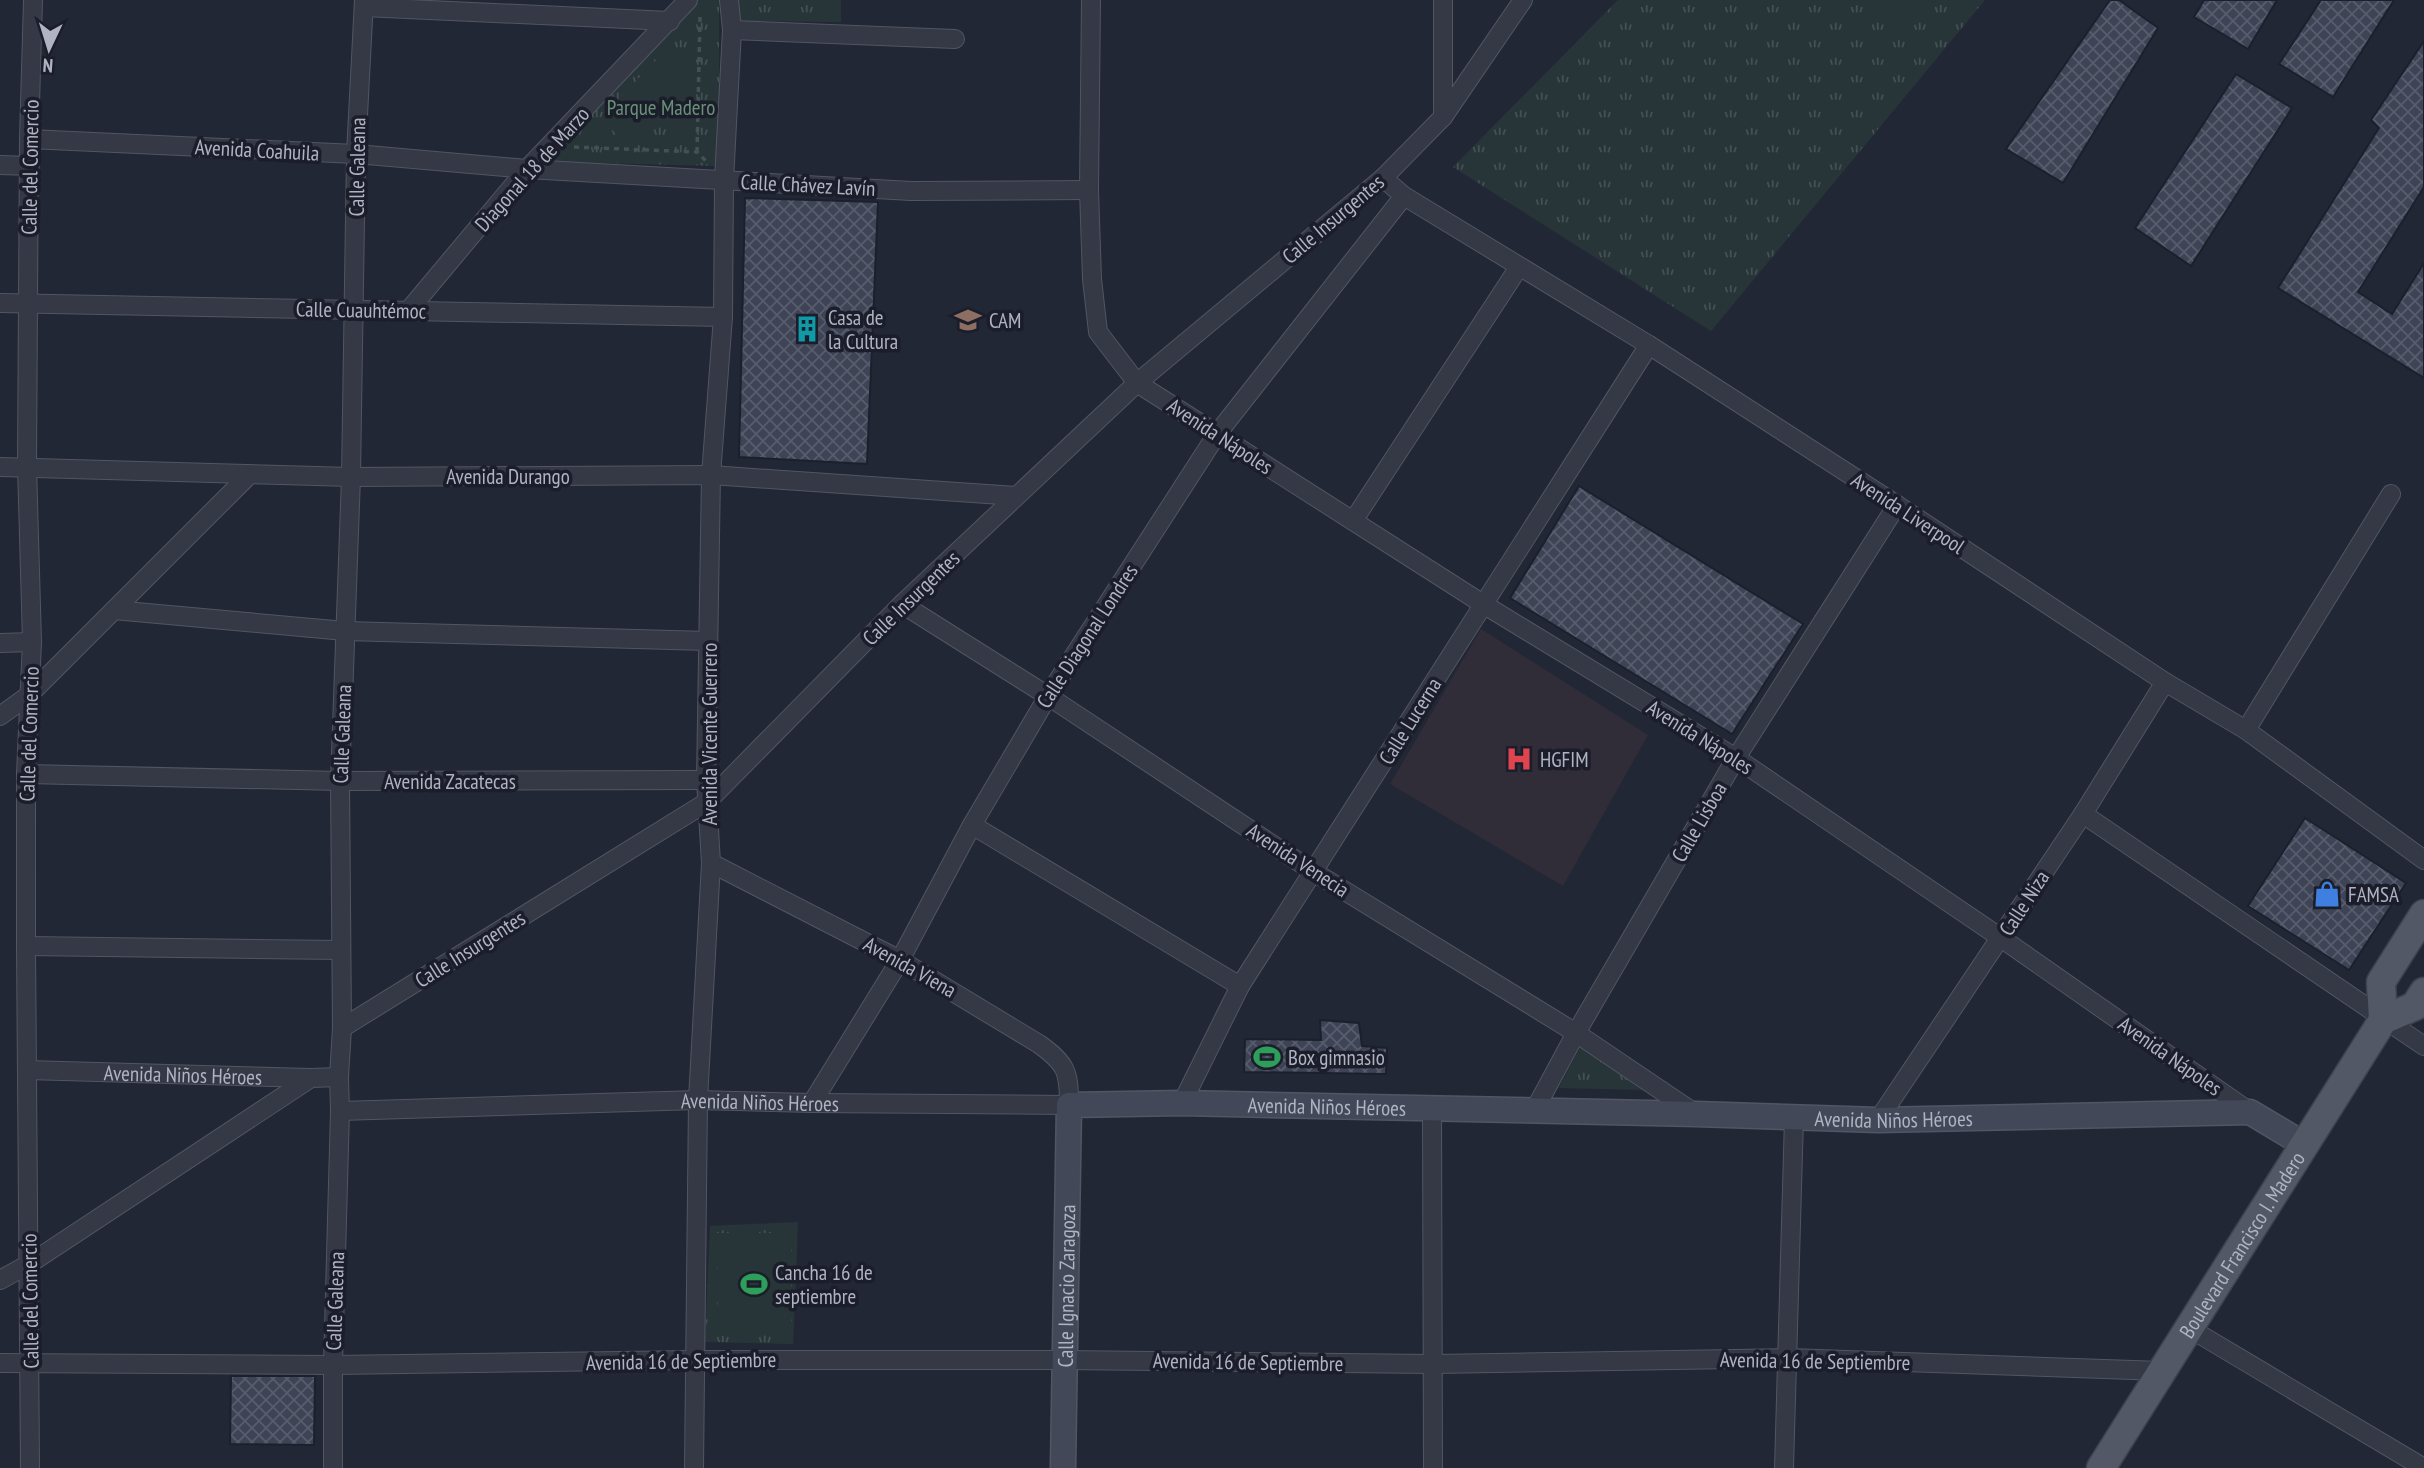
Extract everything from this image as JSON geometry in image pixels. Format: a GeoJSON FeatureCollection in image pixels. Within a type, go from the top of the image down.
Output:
{"type":"FeatureCollection","features":[{"type":"Feature","properties":{"kind":"main road"},"geometry":{"type":"LineString","coordinates":[[2424,914],[2381,982],[2383,1020],[2415,1006],[2424,992]]}},
{"type":"Feature","properties":{"kind":"main road","name":"Boulevard Francisco I. Madero"},"geometry":{"type":"LineString","coordinates":[[2101,1468],[2383,1020]]}},
{"type":"Feature","properties":{"kind":"street","name":"Calle del Comercio"},"geometry":{"type":"LineString","coordinates":[[30,1468],[26,774],[32,642],[27,466],[29,139],[33,0]]}},
{"type":"Feature","properties":{"kind":"street","name":"Diagonal 18 de Marzo"},"geometry":{"type":"LineString","coordinates":[[408,310],[527,169],[688,0]]}},
{"type":"Feature","properties":{"kind":"street","name":"Avenida Vicente Guerrero"},"geometry":{"type":"LineString","coordinates":[[694,1468],[698,1100],[711,863],[706,780],[711,475],[723,317],[724,180],[732,30],[729,0]]}},
{"type":"Feature","properties":{"kind":"street"},"geometry":{"type":"LineString","coordinates":[[1091,0],[1089,190],[1092,279],[1098,332],[1137,383]]}},
{"type":"Feature","properties":{"kind":"street"},"geometry":{"type":"LineString","coordinates":[[1443,0],[1443,117]]}},
{"type":"Feature","properties":{"kind":"street"},"geometry":{"type":"LineString","coordinates":[[1443,117],[1523,0]]}},
{"type":"Feature","properties":{"kind":"street"},"geometry":{"type":"LineString","coordinates":[[364,4],[670,21]]}},
{"type":"Feature","properties":{"kind":"street","name":"Calle Galeana"},"geometry":{"type":"LineString","coordinates":[[333,1468],[342,1028],[340,781],[351,477],[356,154],[364,4]]}},
{"type":"Feature","properties":{"kind":"street"},"geometry":{"type":"LineString","coordinates":[[732,30],[955,39]]}},
{"type":"Feature","properties":{"kind":"street","name":"Calle Insurgentes"},"geometry":{"type":"LineString","coordinates":[[342,1028],[707,802],[902,604],[1137,383],[1383,178],[1443,117]]}},
{"type":"Feature","properties":{"kind":"street","name":"Avenida Coahuila"},"geometry":{"type":"LineString","coordinates":[[29,139],[356,154],[527,169]]}},
{"type":"Feature","properties":{"kind":"street"},"geometry":{"type":"LineString","coordinates":[[0,165],[30,166]]}},
{"type":"Feature","properties":{"kind":"street","name":"Calle Chávez Lavín"},"geometry":{"type":"LineString","coordinates":[[527,169],[911,191],[1089,190]]}},
{"type":"Feature","properties":{"kind":"street","name":"Avenida Liverpool"},"geometry":{"type":"LineString","coordinates":[[1383,178],[1404,196],[1649,345],[2165,682],[2246,730],[2424,860]]}},
{"type":"Feature","properties":{"kind":"street","name":"Calle Diagonal Londres"},"geometry":{"type":"LineString","coordinates":[[812,1103],[900,960],[972,825],[1048,696],[1217,434],[1404,196]]}},
{"type":"Feature","properties":{"kind":"street"},"geometry":{"type":"LineString","coordinates":[[1353,521],[1519,267]]}},
{"type":"Feature","properties":{"kind":"street","name":"Calle Cuauhtémoc"},"geometry":{"type":"LineString","coordinates":[[0,303],[723,317]]}},
{"type":"Feature","properties":{"kind":"street","name":"Calle Lucerna"},"geometry":{"type":"LineString","coordinates":[[1182,1103],[1240,986],[1649,345]]}},
{"type":"Feature","properties":{"kind":"street","name":"Avenida Nápoles"},"geometry":{"type":"LineString","coordinates":[[1137,383],[1483,604],[1736,758],[2250,1112]]}},
{"type":"Feature","properties":{"kind":"street","name":"Avenida Durango"},"geometry":{"type":"LineString","coordinates":[[0,467],[351,477],[711,475],[1016,496]]}},
{"type":"Feature","properties":{"kind":"street"},"geometry":{"type":"LineString","coordinates":[[0,716],[29,695],[248,475]]}},
{"type":"Feature","properties":{"kind":"street"},"geometry":{"type":"LineString","coordinates":[[2246,730],[2391,494]]}},
{"type":"Feature","properties":{"kind":"street","name":"Calle Lisboa"},"geometry":{"type":"LineString","coordinates":[[1534,1111],[1576,1033],[1736,758],[1897,505]]}},
{"type":"Feature","properties":{"kind":"street","name":"Avenida Venecia"},"geometry":{"type":"LineString","coordinates":[[902,604],[1048,696],[1314,872],[1576,1033],[1696,1114]]}},
{"type":"Feature","properties":{"kind":"street"},"geometry":{"type":"LineString","coordinates":[[114,610],[345,631],[708,641]]}},
{"type":"Feature","properties":{"kind":"street"},"geometry":{"type":"LineString","coordinates":[[0,643],[32,642]]}},
{"type":"Feature","properties":{"kind":"street","name":"Calle Niza"},"geometry":{"type":"LineString","coordinates":[[1878,1120],[2083,814],[2165,682]]}},
{"type":"Feature","properties":{"kind":"street","name":"Avenida Zacatecas"},"geometry":{"type":"LineString","coordinates":[[26,774],[340,781],[706,780]]}},
{"type":"Feature","properties":{"kind":"street"},"geometry":{"type":"LineString","coordinates":[[2083,814],[2424,1046]]}},
{"type":"Feature","properties":{"kind":"street"},"geometry":{"type":"LineString","coordinates":[[972,825],[1240,986]]}},
{"type":"Feature","properties":{"kind":"street","name":"Avenida Viena"},"geometry":{"type":"LineString","coordinates":[[711,863],[900,960],[1055,1055],[1065,1066],[1069,1081],[1069,1105]]}},
{"type":"Feature","properties":{"kind":"street"},"geometry":{"type":"LineString","coordinates":[[26,946],[341,950]]}},
{"type":"Feature","properties":{"kind":"street","name":"Avenida Niños Héroes"},"geometry":{"type":"LineString","coordinates":[[27,1070],[339,1077]]}},
{"type":"Feature","properties":{"kind":"street"},"geometry":{"type":"LineString","coordinates":[[0,1280],[29,1264],[311,1078]]}},
{"type":"Feature","properties":{"kind":"street","name":"Avenida Niños Héroes"},"geometry":{"type":"LineString","coordinates":[[340,1111],[698,1100],[1069,1105],[1182,1103],[1878,1120],[2250,1112]]}},
{"type":"Feature","properties":{"kind":"street","name":"Calle Ignacio Zaragoza"},"geometry":{"type":"LineString","coordinates":[[1063,1468],[1069,1105]]}},
{"type":"Feature","properties":{"kind":"street"},"geometry":{"type":"LineString","coordinates":[[1432,1110],[1433,1468]]}},
{"type":"Feature","properties":{"kind":"street"},"geometry":{"type":"LineString","coordinates":[[2250,1112],[2305,1145]]}},
{"type":"Feature","properties":{"kind":"street"},"geometry":{"type":"LineString","coordinates":[[1784,1468],[1794,1118]]}},
{"type":"Feature","properties":{"kind":"street"},"geometry":{"type":"LineString","coordinates":[[2189,1328],[2424,1468]]}},
{"type":"Feature","properties":{"kind":"street","name":"Avenida 16 de Septiembre"},"geometry":{"type":"LineString","coordinates":[[0,1363],[333,1366],[695,1360],[1063,1360],[1433,1364],[1788,1358],[2162,1371]]}},
{"type":"Feature","properties":{"kind":"path"},"geometry":{"type":"LineString","coordinates":[[570,147],[697,152],[700,17],[690,27]]}},
{"type":"Feature","properties":{"kind":"shaded area","name":"HGFIM"},"geometry":{"type":"Polygon","coordinates":[[[1481,629],[1648,735],[1563,886],[1390,784],[1481,629]]]}},
{"type":"Feature","properties":{"kind":"green space","name":"Parque Madero"},"geometry":{"type":"Polygon","coordinates":[[[686,0],[719,0],[719,166],[525,161],[686,0]]]}},
{"type":"Feature","properties":{"kind":"green space"},"geometry":{"type":"Polygon","coordinates":[[[735,0],[841,0],[841,22],[736,21],[735,0]]]}},
{"type":"Feature","properties":{"kind":"green space"},"geometry":{"type":"Polygon","coordinates":[[[1618,0],[1985,0],[1711,331],[1453,167],[1618,0]]]}},
{"type":"Feature","properties":{"kind":"green space"},"geometry":{"type":"Polygon","coordinates":[[[1853,0],[1934,0],[1904,38],[1853,0]]]}},
{"type":"Feature","properties":{"kind":"green space"},"geometry":{"type":"Polygon","coordinates":[[[666,50],[699,83],[633,150],[600,118],[666,50]]]}},
{"type":"Feature","properties":{"kind":"green space"},"geometry":{"type":"Polygon","coordinates":[[[1581,1046],[1649,1090],[1559,1088],[1581,1046]]]}},
{"type":"Feature","properties":{"kind":"green space","name":"Cancha 16 de septiembre"},"geometry":{"type":"Polygon","coordinates":[[[798,1222],[793,1344],[705,1342],[710,1226],[798,1222]]]}},
{"type":"Feature","properties":{"kind":"green space","name":"Cancha 16 de septiembre"},"geometry":{"type":"Polygon","coordinates":[[[717,1233],[791,1233],[791,1335],[718,1336],[717,1233]]]}},
{"type":"Feature","properties":{"kind":"building"},"geometry":{"type":"Polygon","coordinates":[[[2110,0],[2119,0],[2158,28],[2063,183],[2006,149],[2110,0]]]}},
{"type":"Feature","properties":{"kind":"building"},"geometry":{"type":"Polygon","coordinates":[[[2204,0],[2277,0],[2248,49],[2194,17],[2204,0]]]}},
{"type":"Feature","properties":{"kind":"building"},"geometry":{"type":"Polygon","coordinates":[[[2321,0],[2394,0],[2333,97],[2279,64],[2321,0]]]}},
{"type":"Feature","properties":{"kind":"building"},"geometry":{"type":"Polygon","coordinates":[[[2424,41],[2424,187],[2358,292],[2392,314],[2424,263],[2424,378],[2278,288],[2379,128],[2371,120],[2424,41]]]}},
{"type":"Feature","properties":{"kind":"building"},"geometry":{"type":"Polygon","coordinates":[[[2236,74],[2292,108],[2191,266],[2135,228],[2236,74]]]}},
{"type":"Feature","properties":{"kind":"building","name":"Casa de la Cultura"},"geometry":{"type":"Polygon","coordinates":[[[745,198],[878,202],[867,464],[739,457],[745,198]]]}},
{"type":"Feature","properties":{"kind":"building"},"geometry":{"type":"Polygon","coordinates":[[[1579,486],[1803,624],[1732,734],[1510,598],[1579,486]]]}},
{"type":"Feature","properties":{"kind":"building","name":"FAMSA"},"geometry":{"type":"Polygon","coordinates":[[[2305,818],[2406,883],[2349,970],[2248,906],[2305,818]]]}},
{"type":"Feature","properties":{"kind":"building"},"geometry":{"type":"Polygon","coordinates":[[[1320,1020],[1359,1023],[1362,1046],[1387,1048],[1386,1074],[1244,1072],[1245,1039],[1321,1040],[1320,1020]]]}},
{"type":"Feature","properties":{"kind":"building"},"geometry":{"type":"Polygon","coordinates":[[[231,1376],[315,1376],[314,1445],[230,1444],[231,1376]]]}},
{"type":"Feature","properties":{"kind":"place","name":"CAM"},"geometry":{"type":"Point","coordinates":[968,320]}},
{"type":"Feature","properties":{"kind":"place","name":"Casa de la Cultura"},"geometry":{"type":"Point","coordinates":[807,329]}},
{"type":"Feature","properties":{"kind":"place","name":"HGFIM"},"geometry":{"type":"Point","coordinates":[1519,759]}},
{"type":"Feature","properties":{"kind":"place","name":"FAMSA"},"geometry":{"type":"Point","coordinates":[2327,894]}},
{"type":"Feature","properties":{"kind":"place","name":"Box gimnasio"},"geometry":{"type":"Point","coordinates":[1267,1057]}},
{"type":"Feature","properties":{"kind":"place","name":"Cancha 16 de septiembre"},"geometry":{"type":"Point","coordinates":[754,1284]}}]}
